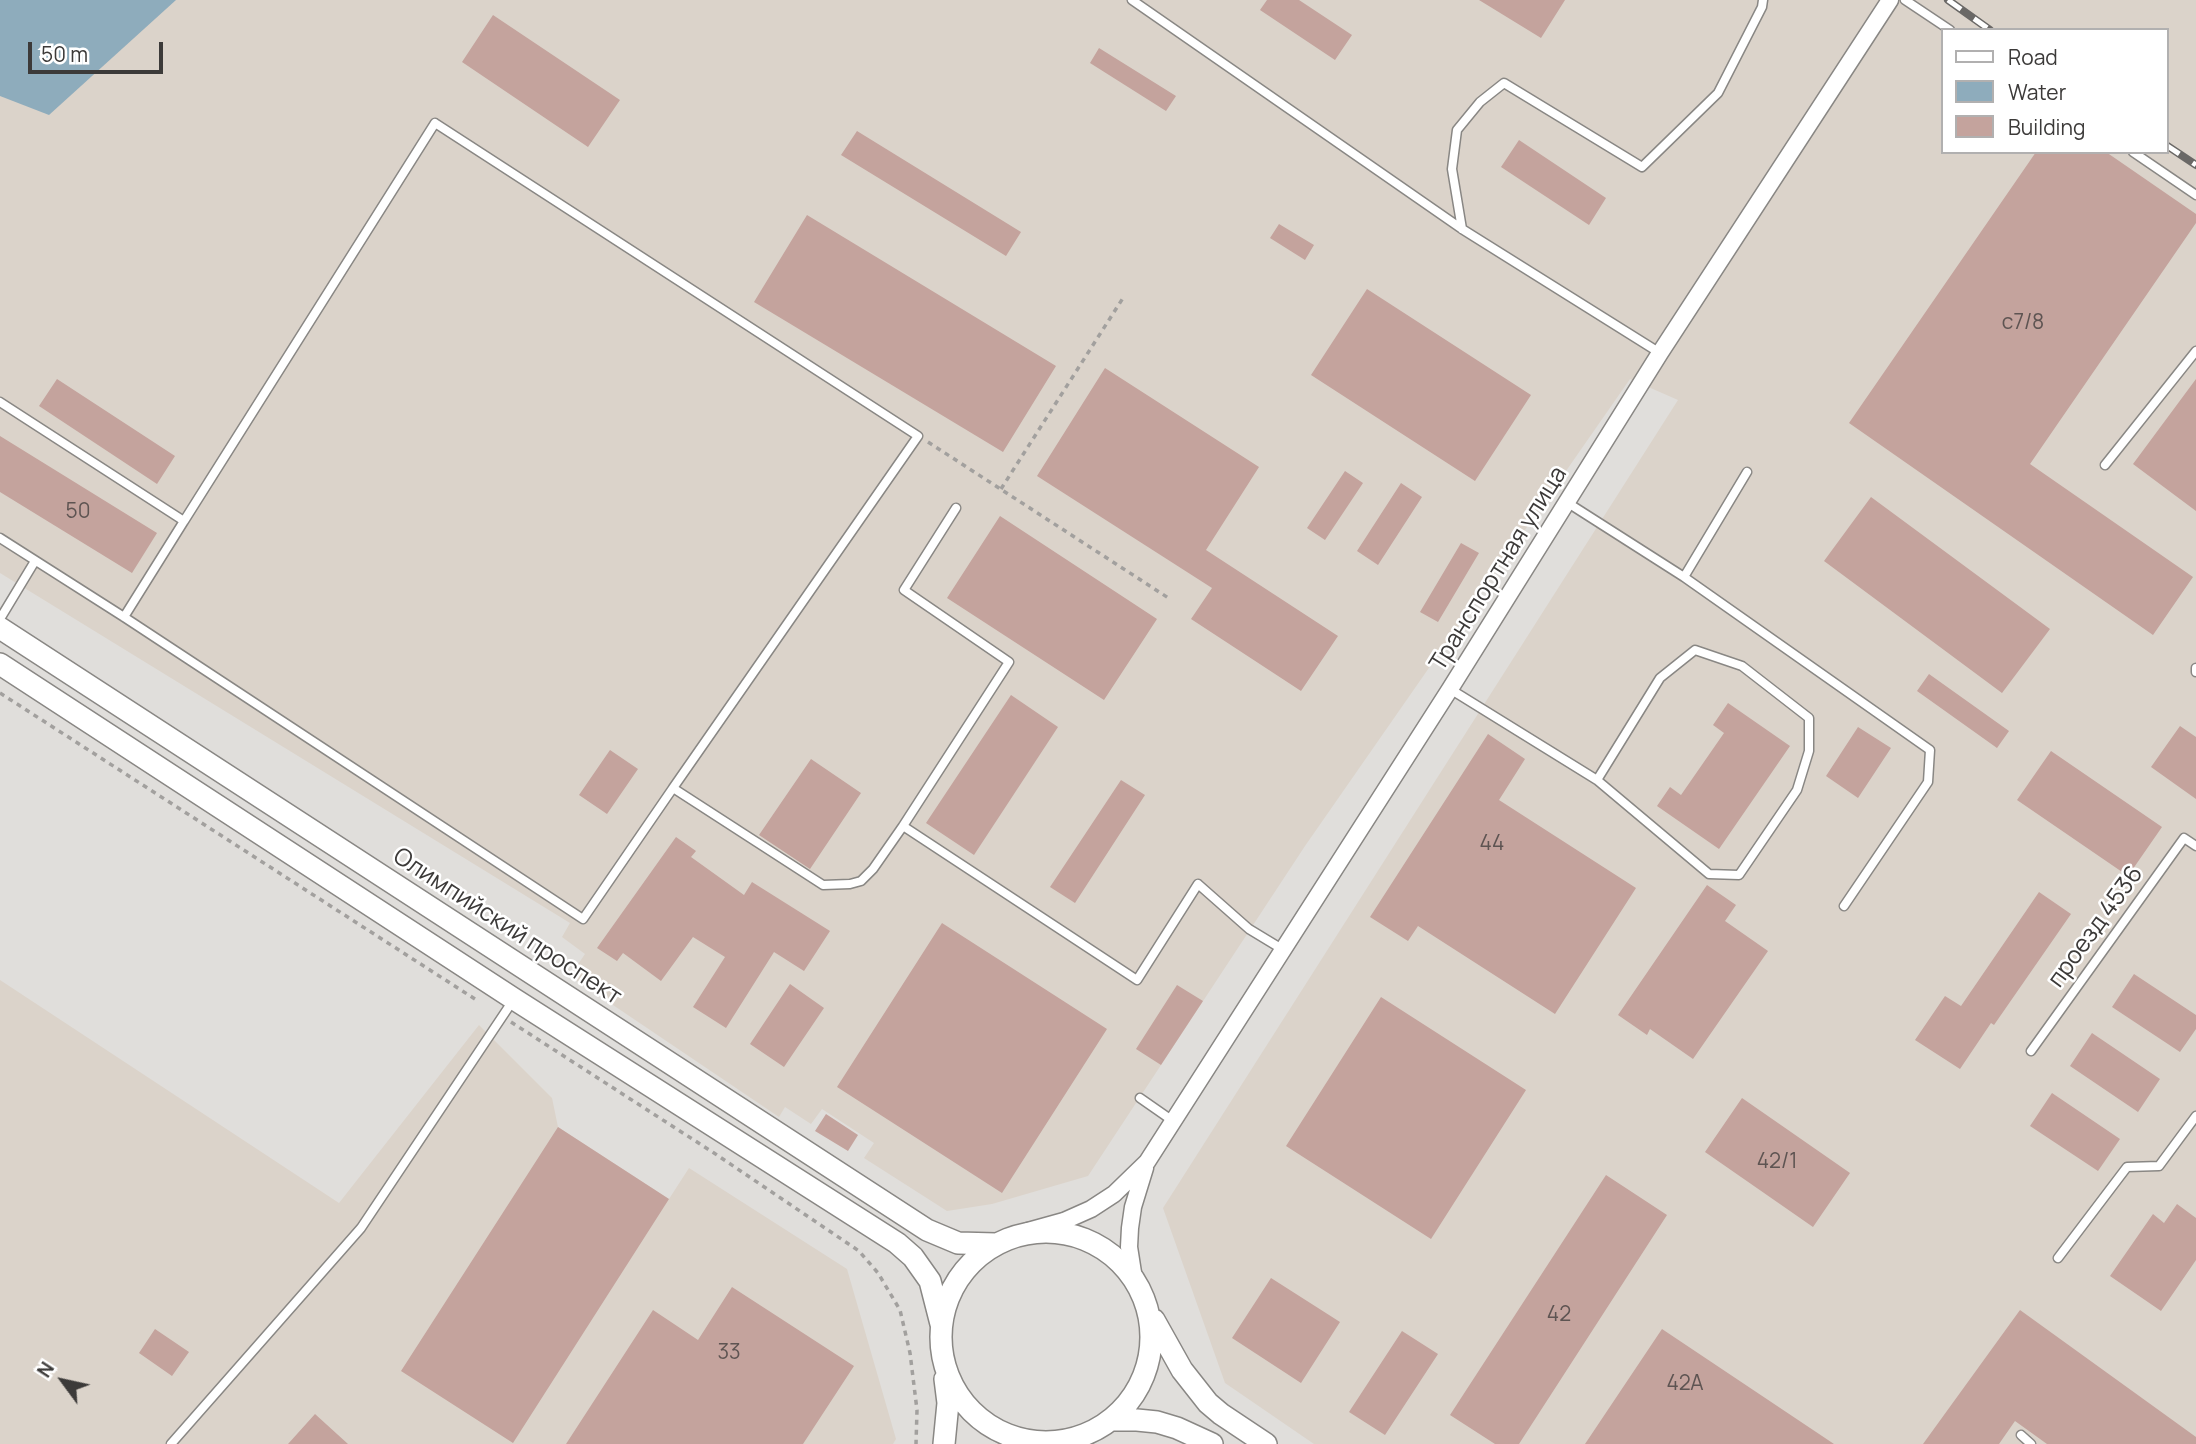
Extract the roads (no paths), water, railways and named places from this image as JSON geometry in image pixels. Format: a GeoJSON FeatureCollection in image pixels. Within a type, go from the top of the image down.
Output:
{"type":"FeatureCollection","features":[{"type":"Feature","properties":{"kind":"main road","name":"Олимпийский проспект"},"geometry":{"type":"LineString","coordinates":[[0,628],[928,1230],[958,1243],[996,1244]]}},
{"type":"Feature","properties":{"kind":"main road"},"geometry":{"type":"LineString","coordinates":[[0,664],[513,999],[897,1243],[918,1262],[930,1281],[937,1300],[948,1403],[944,1444]]}},
{"type":"Feature","properties":{"kind":"main road"},"geometry":{"type":"LineString","coordinates":[[941,1324],[950,1294],[980,1256],[996,1244],[1028,1231],[1060,1232],[1090,1244],[1118,1263],[1146,1299],[1182,1370],[1208,1403],[1221,1415],[1266,1444]]}},
{"type":"Feature","properties":{"kind":"main road"},"geometry":{"type":"LineString","coordinates":[[944,1370],[954,1390],[964,1402],[991,1425],[1047,1443],[1078,1438],[1093,1432],[1110,1420],[1135,1392],[1145,1375],[1153,1341],[1152,1315]]}},
{"type":"Feature","properties":{"kind":"main road"},"geometry":{"type":"LineString","coordinates":[[1110,1420],[1157,1422],[1212,1444]]}},
{"type":"Feature","properties":{"kind":"street","name":"Транспортная улица"},"geometry":{"type":"LineString","coordinates":[[1028,1231],[1064,1221],[1091,1209],[1114,1194],[1147,1162],[1450,690],[1660,353],[1890,0]]}},
{"type":"Feature","properties":{"kind":"street","name":"Транспортная улица"},"geometry":{"type":"LineString","coordinates":[[1133,1279],[1129,1247],[1130,1228],[1133,1207],[1147,1162]]}},
{"type":"Feature","properties":{"kind":"lane"},"geometry":{"type":"LineString","coordinates":[[1132,0],[1462,229],[1660,353]]}},
{"type":"Feature","properties":{"kind":"lane"},"geometry":{"type":"LineString","coordinates":[[1462,229],[1452,169],[1457,130],[1480,102],[1504,83],[1642,167],[1718,93],[1762,7],[1763,0]]}},
{"type":"Feature","properties":{"kind":"lane"},"geometry":{"type":"LineString","coordinates":[[1905,0],[1947,28]]}},
{"type":"Feature","properties":{"kind":"lane"},"geometry":{"type":"LineString","coordinates":[[0,538],[583,919],[918,436],[435,123],[124,617]]}},
{"type":"Feature","properties":{"kind":"lane"},"geometry":{"type":"LineString","coordinates":[[2136,154],[2196,195]]}},
{"type":"Feature","properties":{"kind":"lane"},"geometry":{"type":"LineString","coordinates":[[2105,465],[2196,351]]}},
{"type":"Feature","properties":{"kind":"lane"},"geometry":{"type":"LineString","coordinates":[[0,402],[184,521]]}},
{"type":"Feature","properties":{"kind":"lane"},"geometry":{"type":"LineString","coordinates":[[1684,577],[1747,472]]}},
{"type":"Feature","properties":{"kind":"lane"},"geometry":{"type":"LineString","coordinates":[[1568,503],[1684,577],[1930,750],[1928,782],[1843,906]]}},
{"type":"Feature","properties":{"kind":"lane"},"geometry":{"type":"LineString","coordinates":[[673,788],[823,885],[861,881],[873,869],[903,826],[1009,663],[904,590],[957,508]]}},
{"type":"Feature","properties":{"kind":"lane"},"geometry":{"type":"LineString","coordinates":[[0,619],[35,561]]}},
{"type":"Feature","properties":{"kind":"lane"},"geometry":{"type":"LineString","coordinates":[[1450,690],[1597,780],[1709,874],[1740,875],[1797,790],[1809,751],[1809,718],[1742,666],[1695,650],[1660,678],[1597,780]]}},
{"type":"Feature","properties":{"kind":"lane"},"geometry":{"type":"LineString","coordinates":[[903,826],[1136,980],[1198,884],[1249,929],[1282,949]]}},
{"type":"Feature","properties":{"kind":"lane","name":"проезд 4536"},"geometry":{"type":"LineString","coordinates":[[2031,1051],[2184,838],[2196,846]]}},
{"type":"Feature","properties":{"kind":"lane"},"geometry":{"type":"LineString","coordinates":[[171,1444],[361,1228],[513,999]]}},
{"type":"Feature","properties":{"kind":"lane"},"geometry":{"type":"LineString","coordinates":[[1140,1098],[1173,1121]]}},
{"type":"Feature","properties":{"kind":"lane"},"geometry":{"type":"LineString","coordinates":[[2058,1258],[2127,1167],[2159,1166],[2196,1116]]}},
{"type":"Feature","properties":{"kind":"lane"},"geometry":{"type":"LineString","coordinates":[[2021,1435],[2031,1444]]}},
{"type":"Feature","properties":{"kind":"water"},"geometry":{"type":"Polygon","coordinates":[[[0,0],[176,0],[49,115],[0,96],[0,0]]]}},
{"type":"Feature","properties":{"kind":"railway"},"geometry":{"type":"LineString","coordinates":[[1948,0],[1987,28]]}},
{"type":"Feature","properties":{"kind":"railway"},"geometry":{"type":"LineString","coordinates":[[2168,146],[2196,165]]}}]}
